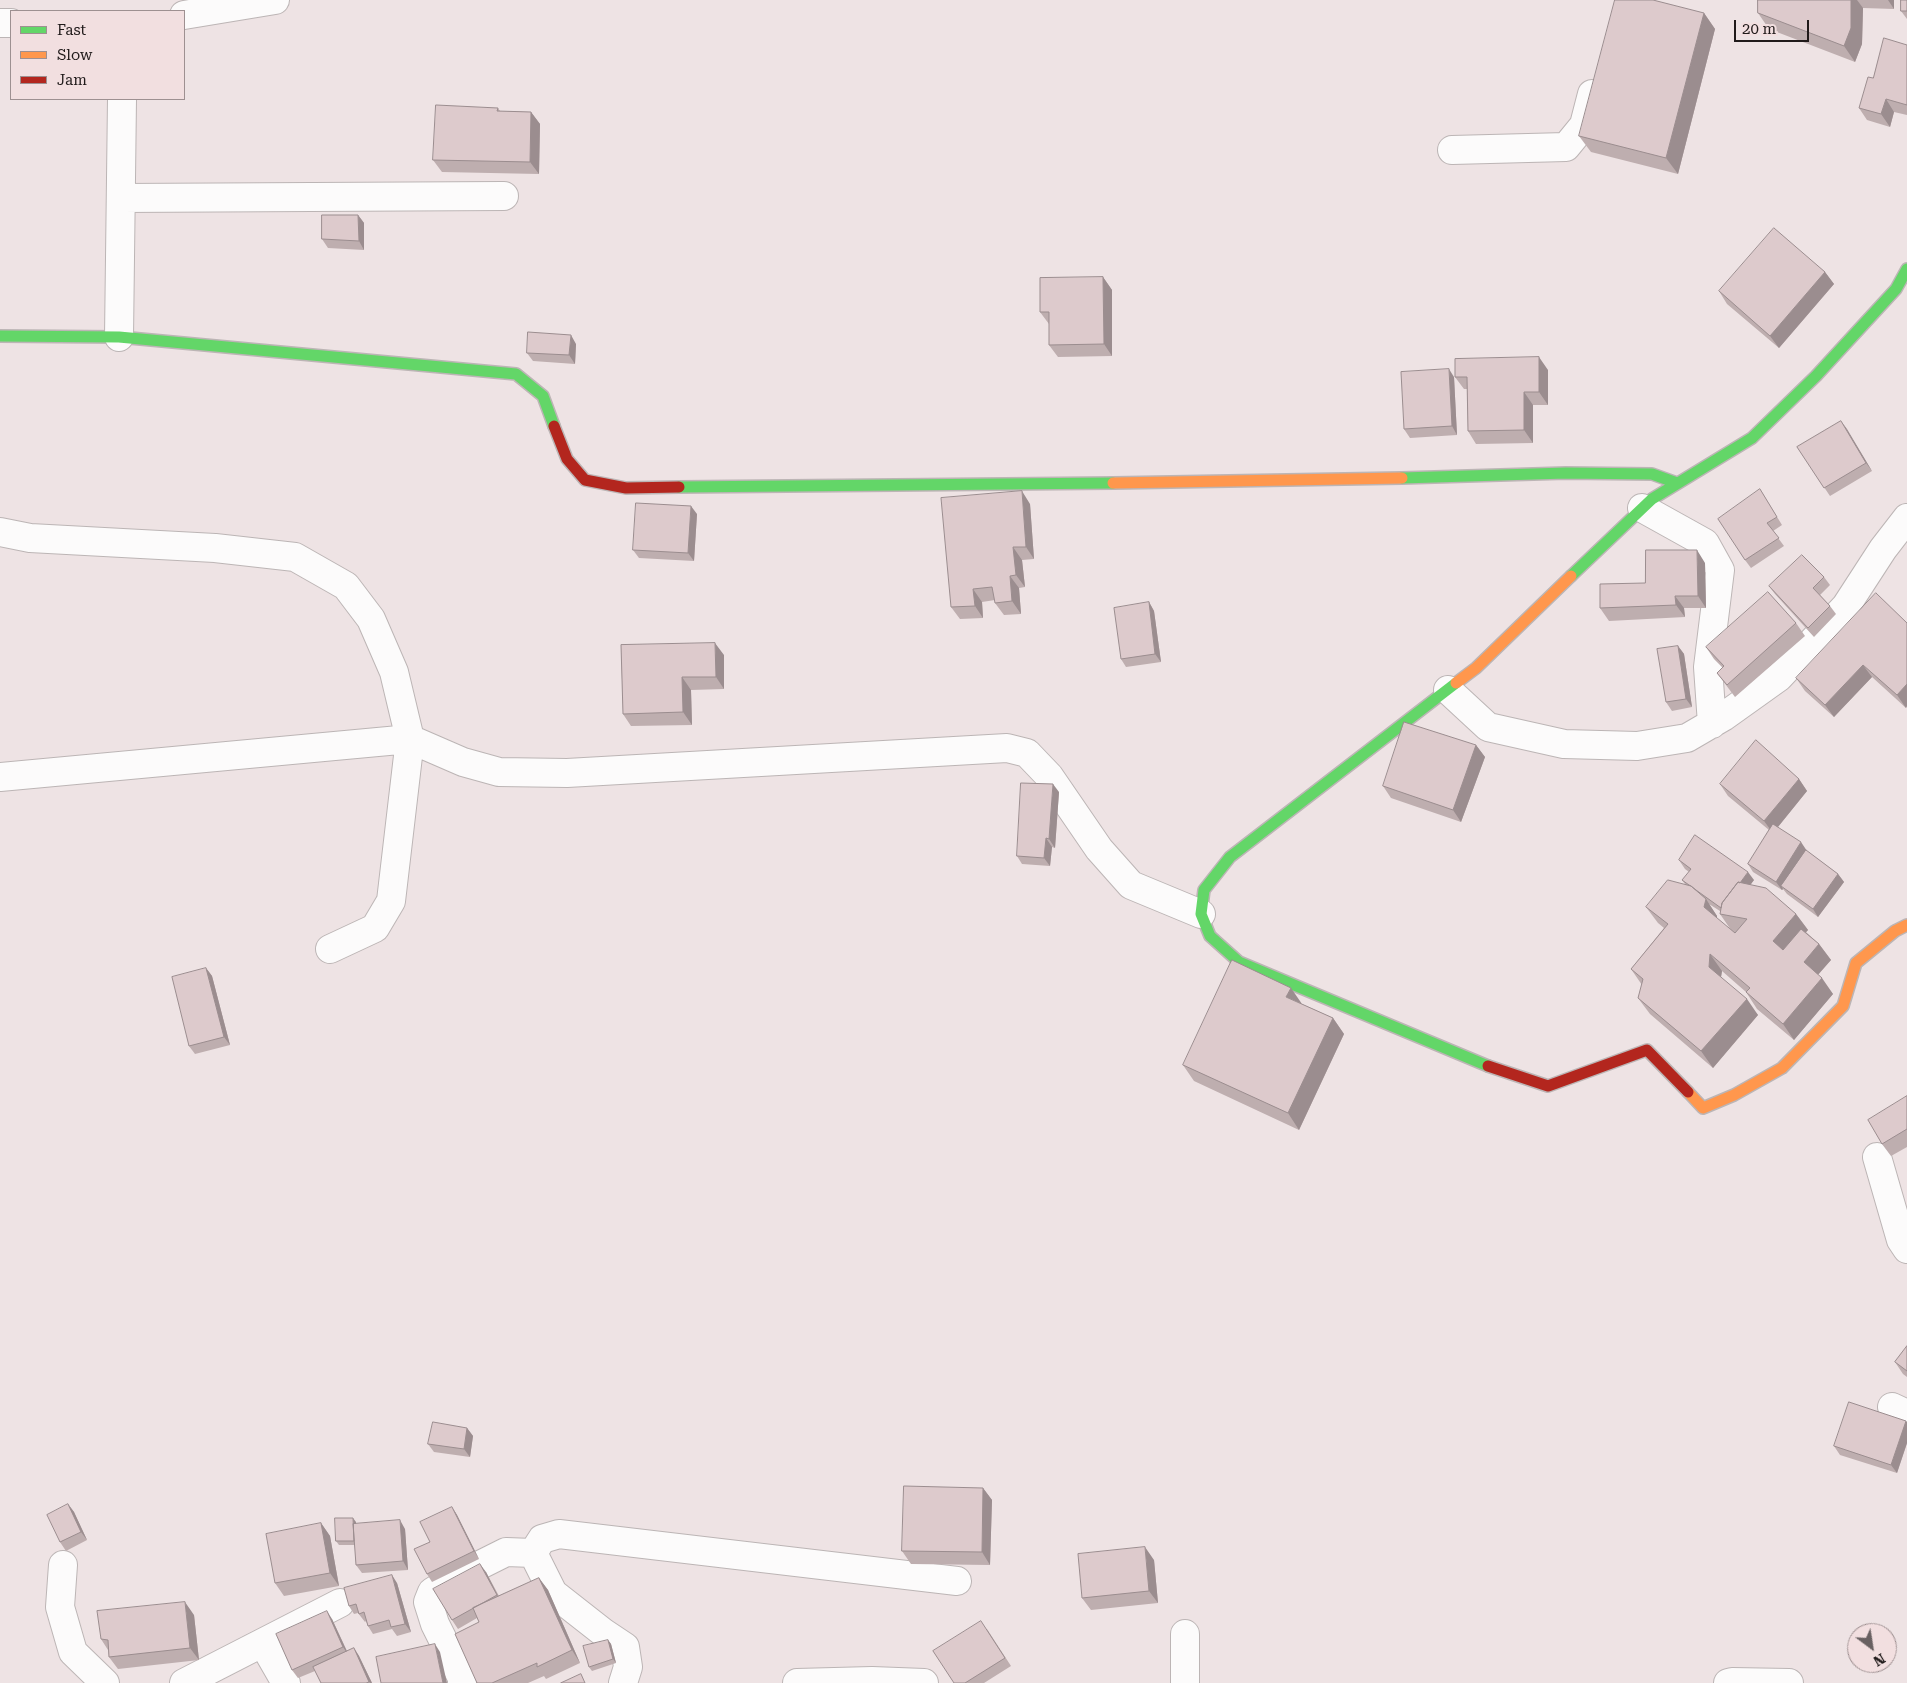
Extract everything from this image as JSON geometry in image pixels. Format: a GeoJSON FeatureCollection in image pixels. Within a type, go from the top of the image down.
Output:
{"type":"FeatureCollection","features":[{"type":"Feature","properties":{"kind":"street"},"geometry":{"type":"LineString","coordinates":[[185,15],[275,0]]}},
{"type":"Feature","properties":{"kind":"street"},"geometry":{"type":"LineString","coordinates":[[1452,150],[1566,147],[1584,125],[1598,68]]}},
{"type":"Feature","properties":{"kind":"street"},"geometry":{"type":"LineString","coordinates":[[119,337],[122,100]]}},
{"type":"Feature","properties":{"kind":"street"},"geometry":{"type":"LineString","coordinates":[[121,198],[504,196]]}},
{"type":"Feature","properties":{"kind":"street"},"geometry":{"type":"LineString","coordinates":[[1907,269],[1896,288],[1829,361],[1752,438],[1652,499],[1476,668],[1230,857],[1204,890],[1202,914],[1210,936],[1240,962],[1499,1070],[1548,1086],[1647,1050],[1703,1108],[1734,1095],[1782,1068],[1844,1006],[1856,964],[1895,931],[1907,925]]}},
{"type":"Feature","properties":{"kind":"street"},"geometry":{"type":"LineString","coordinates":[[0,336],[119,337],[516,374],[543,396],[549,417],[567,459],[584,480],[626,488],[1286,481],[1566,473],[1652,474],[1677,483]]}},
{"type":"Feature","properties":{"kind":"street"},"geometry":{"type":"LineString","coordinates":[[1642,508],[1705,544],[1720,570],[1708,667],[1712,724]]}},
{"type":"Feature","properties":{"kind":"street"},"geometry":{"type":"LineString","coordinates":[[1448,690],[1488,727],[1564,744],[1637,746],[1687,738],[1712,724],[1779,677],[1846,606],[1883,548],[1907,518]]}},
{"type":"Feature","properties":{"kind":"street"},"geometry":{"type":"LineString","coordinates":[[0,532],[30,538],[215,548],[296,557],[346,586],[371,619],[394,672],[410,739],[391,901],[375,928],[330,949]]}},
{"type":"Feature","properties":{"kind":"street"},"geometry":{"type":"LineString","coordinates":[[0,777],[410,739],[463,762],[499,772],[567,773],[997,748],[1027,753],[1049,776],[1099,849],[1131,885],[1202,914]]}},
{"type":"Feature","properties":{"kind":"street"},"geometry":{"type":"LineString","coordinates":[[1877,1158],[1901,1240],[1907,1248]]}},
{"type":"Feature","properties":{"kind":"street"},"geometry":{"type":"LineString","coordinates":[[533,1553],[542,1539],[559,1534],[957,1582]]}},
{"type":"Feature","properties":{"kind":"street"},"geometry":{"type":"LineString","coordinates":[[462,1683],[462,1678],[432,1617],[428,1602],[432,1592],[458,1576],[506,1552],[533,1553]]}},
{"type":"Feature","properties":{"kind":"street"},"geometry":{"type":"LineString","coordinates":[[533,1553],[553,1594],[625,1647],[628,1666],[623,1683]]}},
{"type":"Feature","properties":{"kind":"street"},"geometry":{"type":"LineString","coordinates":[[63,1564],[60,1607],[73,1652],[105,1683]]}},
{"type":"Feature","properties":{"kind":"street"},"geometry":{"type":"LineString","coordinates":[[184,1683],[340,1603]]}},
{"type":"Feature","properties":{"kind":"street"},"geometry":{"type":"LineString","coordinates":[[1185,1634],[1185,1683]]}},
{"type":"Feature","properties":{"kind":"street"},"geometry":{"type":"LineString","coordinates":[[263,1643],[286,1683]]}},
{"type":"Feature","properties":{"kind":"street"},"geometry":{"type":"LineString","coordinates":[[797,1683],[872,1681],[924,1683]]}},
{"type":"Feature","properties":{"kind":"street"},"geometry":{"type":"LineString","coordinates":[[1728,1683],[1789,1683]]}},
{"type":"Feature","properties":{"kind":"building"},"geometry":{"type":"Polygon","coordinates":[[[1615,0],[1653,0],[1704,13],[1666,158],[1579,136],[1615,0]]]}},
{"type":"Feature","properties":{"kind":"building"},"geometry":{"type":"Polygon","coordinates":[[[1758,0],[1851,0],[1851,28],[1844,46],[1758,13],[1758,0]]]}},
{"type":"Feature","properties":{"kind":"building"},"geometry":{"type":"Polygon","coordinates":[[[1901,0],[1907,0],[1907,11],[1901,11],[1901,0]]]}},
{"type":"Feature","properties":{"kind":"building"},"geometry":{"type":"Polygon","coordinates":[[[1884,38],[1907,45],[1907,105],[1886,99],[1881,114],[1859,108],[1868,77],[1873,78],[1884,38]]]}},
{"type":"Feature","properties":{"kind":"building"},"geometry":{"type":"Polygon","coordinates":[[[436,105],[498,108],[497,111],[531,112],[530,162],[433,160],[436,105]]]}},
{"type":"Feature","properties":{"kind":"building"},"geometry":{"type":"Polygon","coordinates":[[[322,215],[358,215],[359,241],[322,239],[322,215]]]}},
{"type":"Feature","properties":{"kind":"building"},"geometry":{"type":"Polygon","coordinates":[[[1774,228],[1825,272],[1770,336],[1719,291],[1774,228]]]}},
{"type":"Feature","properties":{"kind":"building"},"geometry":{"type":"Polygon","coordinates":[[[1103,277],[1104,344],[1049,345],[1049,312],[1040,312],[1040,278],[1103,277]]]}},
{"type":"Feature","properties":{"kind":"building"},"geometry":{"type":"Polygon","coordinates":[[[528,332],[571,335],[569,355],[527,353],[528,332]]]}},
{"type":"Feature","properties":{"kind":"building"},"geometry":{"type":"Polygon","coordinates":[[[1539,357],[1539,392],[1524,392],[1524,430],[1468,431],[1467,377],[1455,377],[1455,359],[1539,357]]]}},
{"type":"Feature","properties":{"kind":"building"},"geometry":{"type":"Polygon","coordinates":[[[1449,369],[1452,426],[1404,429],[1401,372],[1449,369]]]}},
{"type":"Feature","properties":{"kind":"building"},"geometry":{"type":"Polygon","coordinates":[[[1841,421],[1866,463],[1824,488],[1797,447],[1841,421]]]}},
{"type":"Feature","properties":{"kind":"building"},"geometry":{"type":"Polygon","coordinates":[[[1760,489],[1777,517],[1767,523],[1779,538],[1745,560],[1718,519],[1760,489]]]}},
{"type":"Feature","properties":{"kind":"building"},"geometry":{"type":"Polygon","coordinates":[[[1022,491],[1026,547],[1013,547],[1016,575],[1010,576],[1012,601],[995,603],[992,587],[973,589],[975,606],[951,607],[941,498],[1022,491]]]}},
{"type":"Feature","properties":{"kind":"building"},"geometry":{"type":"Polygon","coordinates":[[[636,503],[691,506],[688,553],[633,550],[636,503]]]}},
{"type":"Feature","properties":{"kind":"building"},"geometry":{"type":"Polygon","coordinates":[[[1646,550],[1697,550],[1698,596],[1675,596],[1676,605],[1600,608],[1600,584],[1645,583],[1646,550]]]}},
{"type":"Feature","properties":{"kind":"building"},"geometry":{"type":"Polygon","coordinates":[[[1802,555],[1824,577],[1813,588],[1830,606],[1808,628],[1769,586],[1802,555]]]}},
{"type":"Feature","properties":{"kind":"building"},"geometry":{"type":"Polygon","coordinates":[[[1768,592],[1796,623],[1727,685],[1717,673],[1724,666],[1706,647],[1768,592]]]}},
{"type":"Feature","properties":{"kind":"building"},"geometry":{"type":"Polygon","coordinates":[[[1876,593],[1907,623],[1907,684],[1897,695],[1863,665],[1825,705],[1796,678],[1876,593]]]}},
{"type":"Feature","properties":{"kind":"building"},"geometry":{"type":"Polygon","coordinates":[[[1149,602],[1155,654],[1121,659],[1114,608],[1149,602]]]}},
{"type":"Feature","properties":{"kind":"building"},"geometry":{"type":"Polygon","coordinates":[[[715,643],[716,677],[682,677],[683,712],[623,714],[621,645],[715,643]]]}},
{"type":"Feature","properties":{"kind":"building"},"geometry":{"type":"Polygon","coordinates":[[[1678,646],[1686,699],[1666,702],[1657,649],[1678,646]]]}},
{"type":"Feature","properties":{"kind":"building"},"geometry":{"type":"Polygon","coordinates":[[[1404,722],[1476,745],[1453,810],[1383,786],[1404,722]]]}},
{"type":"Feature","properties":{"kind":"building"},"geometry":{"type":"Polygon","coordinates":[[[1756,740],[1799,779],[1764,821],[1720,784],[1756,740]]]}},
{"type":"Feature","properties":{"kind":"building"},"geometry":{"type":"Polygon","coordinates":[[[1021,783],[1053,784],[1049,839],[1046,838],[1044,858],[1017,856],[1021,783]]]}},
{"type":"Feature","properties":{"kind":"building"},"geometry":{"type":"Polygon","coordinates":[[[1773,824],[1801,842],[1776,882],[1748,864],[1773,824]]]}},
{"type":"Feature","properties":{"kind":"building"},"geometry":{"type":"Polygon","coordinates":[[[1695,835],[1748,872],[1722,903],[1721,908],[1682,880],[1691,869],[1679,860],[1695,835]]]}},
{"type":"Feature","properties":{"kind":"building"},"geometry":{"type":"Polygon","coordinates":[[[1806,850],[1838,874],[1813,909],[1781,886],[1806,850]]]}},
{"type":"Feature","properties":{"kind":"building"},"geometry":{"type":"Polygon","coordinates":[[[1668,880],[1691,886],[1706,899],[1704,907],[1735,933],[1747,919],[1720,914],[1722,903],[1738,882],[1766,888],[1796,914],[1773,941],[1783,950],[1801,929],[1819,944],[1804,962],[1822,978],[1783,1024],[1746,992],[1750,988],[1710,954],[1709,967],[1747,999],[1701,1051],[1638,998],[1643,979],[1631,969],[1668,924],[1646,907],[1668,880]]]}},
{"type":"Feature","properties":{"kind":"building"},"geometry":{"type":"Polygon","coordinates":[[[1232,960],[1291,988],[1286,997],[1333,1018],[1288,1113],[1183,1065],[1232,960]]]}},
{"type":"Feature","properties":{"kind":"building"},"geometry":{"type":"Polygon","coordinates":[[[206,968],[224,1037],[189,1046],[172,977],[206,968]]]}},
{"type":"Feature","properties":{"kind":"building"},"geometry":{"type":"Polygon","coordinates":[[[1907,1096],[1907,1129],[1882,1144],[1868,1120],[1907,1096]]]}},
{"type":"Feature","properties":{"kind":"building"},"geometry":{"type":"Polygon","coordinates":[[[1907,1346],[1907,1371],[1895,1362],[1907,1346]]]}},
{"type":"Feature","properties":{"kind":"building"},"geometry":{"type":"Polygon","coordinates":[[[1849,1402],[1906,1421],[1891,1465],[1834,1446],[1849,1402]]]}},
{"type":"Feature","properties":{"kind":"building"},"geometry":{"type":"Polygon","coordinates":[[[433,1422],[467,1428],[464,1449],[428,1444],[433,1422]]]}},
{"type":"Feature","properties":{"kind":"building"},"geometry":{"type":"Polygon","coordinates":[[[904,1486],[983,1488],[982,1552],[902,1551],[904,1486]]]}},
{"type":"Feature","properties":{"kind":"building"},"geometry":{"type":"Polygon","coordinates":[[[68,1504],[81,1532],[60,1542],[47,1515],[68,1504]]]}},
{"type":"Feature","properties":{"kind":"building"},"geometry":{"type":"Polygon","coordinates":[[[452,1507],[474,1551],[427,1574],[414,1549],[430,1542],[420,1522],[452,1507]]]}},
{"type":"Feature","properties":{"kind":"building"},"geometry":{"type":"Polygon","coordinates":[[[335,1518],[353,1518],[354,1541],[336,1541],[335,1518]]]}},
{"type":"Feature","properties":{"kind":"building"},"geometry":{"type":"Polygon","coordinates":[[[400,1520],[403,1561],[356,1565],[353,1524],[400,1520]]]}},
{"type":"Feature","properties":{"kind":"building"},"geometry":{"type":"Polygon","coordinates":[[[321,1523],[330,1573],[275,1583],[266,1534],[321,1523]]]}},
{"type":"Feature","properties":{"kind":"building"},"geometry":{"type":"Polygon","coordinates":[[[1145,1547],[1149,1591],[1082,1598],[1078,1554],[1145,1547]]]}},
{"type":"Feature","properties":{"kind":"building"},"geometry":{"type":"Polygon","coordinates":[[[480,1564],[497,1595],[452,1620],[433,1589],[480,1564]]]}},
{"type":"Feature","properties":{"kind":"building"},"geometry":{"type":"Polygon","coordinates":[[[392,1575],[405,1624],[391,1627],[389,1620],[368,1626],[364,1612],[359,1614],[356,1604],[349,1606],[344,1588],[392,1575]]]}},
{"type":"Feature","properties":{"kind":"building"},"geometry":{"type":"Polygon","coordinates":[[[539,1578],[572,1650],[537,1667],[537,1663],[492,1683],[477,1683],[455,1634],[479,1622],[473,1608],[539,1578]]]}},
{"type":"Feature","properties":{"kind":"building"},"geometry":{"type":"Polygon","coordinates":[[[185,1602],[190,1648],[109,1657],[108,1640],[101,1639],[97,1611],[185,1602]]]}},
{"type":"Feature","properties":{"kind":"building"},"geometry":{"type":"Polygon","coordinates":[[[327,1611],[343,1647],[292,1670],[276,1634],[327,1611]]]}},
{"type":"Feature","properties":{"kind":"building"},"geometry":{"type":"Polygon","coordinates":[[[981,1621],[1005,1658],[965,1683],[954,1683],[933,1651],[981,1621]]]}},
{"type":"Feature","properties":{"kind":"building"},"geometry":{"type":"Polygon","coordinates":[[[608,1640],[613,1659],[589,1667],[583,1646],[608,1640]]]}},
{"type":"Feature","properties":{"kind":"building"},"geometry":{"type":"Polygon","coordinates":[[[435,1644],[443,1683],[381,1683],[376,1657],[435,1644]]]}},
{"type":"Feature","properties":{"kind":"building"},"geometry":{"type":"Polygon","coordinates":[[[354,1648],[369,1682],[321,1683],[313,1667],[354,1648]]]}},
{"type":"Feature","properties":{"kind":"building"},"geometry":{"type":"Polygon","coordinates":[[[581,1674],[585,1683],[561,1683],[581,1674]]]}},
{"type":"Feature","properties":{"kind":"traffic: fast"},"geometry":{"type":"LineString","coordinates":[[1571,576],[1652,499],[1752,438],[1816,376],[1896,289],[1907,269]]}},
{"type":"Feature","properties":{"kind":"traffic: fast"},"geometry":{"type":"LineString","coordinates":[[0,336],[119,337],[516,374],[543,396],[554,426]]}},
{"type":"Feature","properties":{"kind":"traffic: fast"},"geometry":{"type":"LineString","coordinates":[[1402,478],[1566,473],[1652,474],[1677,483]]}},
{"type":"Feature","properties":{"kind":"traffic: fast"},"geometry":{"type":"LineString","coordinates":[[679,487],[1113,483]]}},
{"type":"Feature","properties":{"kind":"traffic: fast"},"geometry":{"type":"LineString","coordinates":[[1456,683],[1230,857],[1204,890],[1201,914],[1210,936],[1239,962],[1488,1066]]}},
{"type":"Feature","properties":{"kind":"traffic: slow"},"geometry":{"type":"LineString","coordinates":[[1113,483],[1402,478]]}},
{"type":"Feature","properties":{"kind":"traffic: slow"},"geometry":{"type":"LineString","coordinates":[[1456,683],[1476,668],[1571,576]]}},
{"type":"Feature","properties":{"kind":"traffic: slow"},"geometry":{"type":"LineString","coordinates":[[1688,1092],[1703,1108],[1734,1095],[1782,1068],[1843,1006],[1856,963],[1895,931],[1907,925]]}},
{"type":"Feature","properties":{"kind":"traffic: jam"},"geometry":{"type":"LineString","coordinates":[[554,426],[567,459],[585,480],[626,488],[679,487]]}},
{"type":"Feature","properties":{"kind":"traffic: jam"},"geometry":{"type":"LineString","coordinates":[[1488,1066],[1548,1086],[1647,1050],[1688,1092]]}}]}
